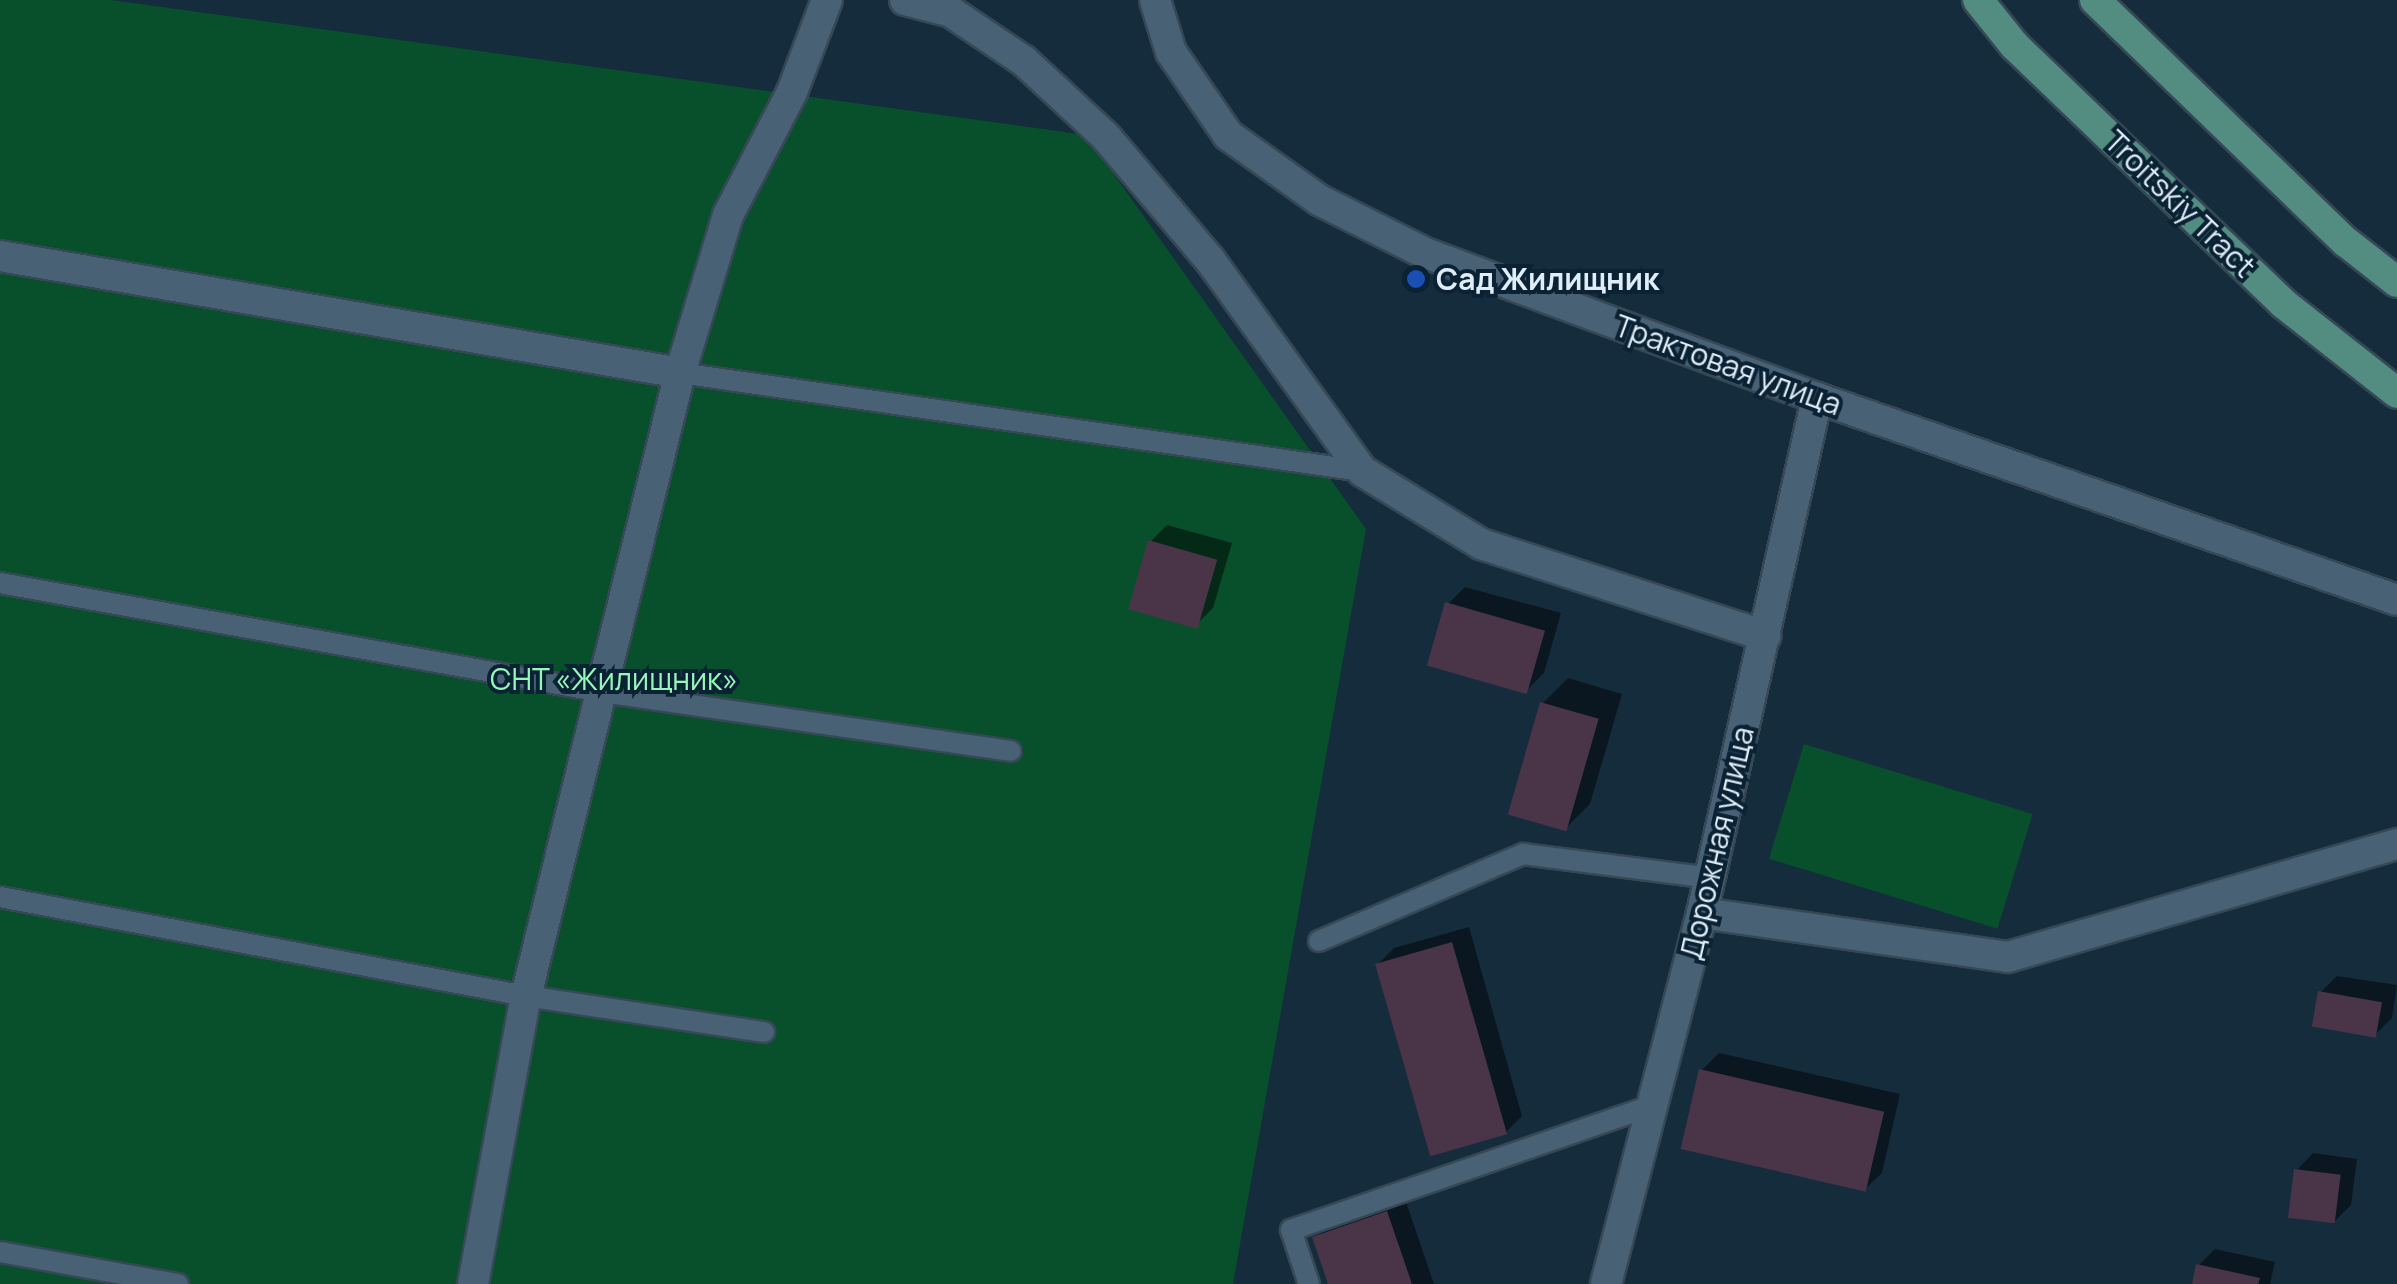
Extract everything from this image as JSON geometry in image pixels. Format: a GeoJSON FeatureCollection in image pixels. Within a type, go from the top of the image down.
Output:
{"type":"FeatureCollection","features":[{"type":"Feature","properties":{"kind":"main road","name":"Troitskiy Tract"},"geometry":{"type":"LineString","coordinates":[[1978,0],[2014,44],[2284,304],[2397,393]]}},
{"type":"Feature","properties":{"kind":"main road"},"geometry":{"type":"LineString","coordinates":[[2096,0],[2346,242],[2397,282]]}},
{"type":"Feature","properties":{"kind":"street"},"geometry":{"type":"LineString","coordinates":[[473,1284],[526,996],[680,373],[728,215],[792,92],[827,0]]}},
{"type":"Feature","properties":{"kind":"street"},"geometry":{"type":"LineString","coordinates":[[905,0],[951,12],[1024,61],[1106,137],[1210,260],[1362,471],[1480,544],[1765,636]]}},
{"type":"Feature","properties":{"kind":"street","name":"Трактовая улица"},"geometry":{"type":"LineString","coordinates":[[1155,0],[1170,52],[1228,135],[1319,200],[1425,253],[1817,398],[2397,600]]}},
{"type":"Feature","properties":{"kind":"street"},"geometry":{"type":"LineString","coordinates":[[0,256],[680,373]]}},
{"type":"Feature","properties":{"kind":"street","name":"Дорожная улица"},"geometry":{"type":"LineString","coordinates":[[1606,1284],[1702,913],[1817,398]]}},
{"type":"Feature","properties":{"kind":"street"},"geometry":{"type":"LineString","coordinates":[[1702,913],[2008,957],[2397,844]]}},
{"type":"Feature","properties":{"kind":"lane"},"geometry":{"type":"LineString","coordinates":[[680,373],[1362,471]]}},
{"type":"Feature","properties":{"kind":"lane"},"geometry":{"type":"LineString","coordinates":[[0,583],[602,692],[1011,751]]}},
{"type":"Feature","properties":{"kind":"lane"},"geometry":{"type":"LineString","coordinates":[[1319,941],[1524,854],[1710,878]]}},
{"type":"Feature","properties":{"kind":"lane"},"geometry":{"type":"LineString","coordinates":[[0,897],[526,996],[764,1032]]}},
{"type":"Feature","properties":{"kind":"lane"},"geometry":{"type":"LineString","coordinates":[[1309,1284],[1292,1230],[1652,1105]]}},
{"type":"Feature","properties":{"kind":"lane"},"geometry":{"type":"LineString","coordinates":[[0,1252],[178,1284]]}},
{"type":"Feature","properties":{"kind":"green space","name":"СНТ «Жилищник»"},"geometry":{"type":"Polygon","coordinates":[[[0,0],[111,0],[1086,135],[1366,529],[1233,1284],[0,1284],[0,0]]]}},
{"type":"Feature","properties":{"kind":"green space"},"geometry":{"type":"Polygon","coordinates":[[[1804,744],[2033,814],[1997,929],[1769,859],[1804,744]]]}},
{"type":"Feature","properties":{"kind":"building"},"geometry":{"type":"Polygon","coordinates":[[[1148,540],[1217,560],[1197,629],[1128,609],[1148,540]]]}},
{"type":"Feature","properties":{"kind":"building"},"geometry":{"type":"Polygon","coordinates":[[[1445,602],[1545,631],[1527,694],[1427,665],[1445,602]]]}},
{"type":"Feature","properties":{"kind":"building"},"geometry":{"type":"Polygon","coordinates":[[[1540,702],[1599,719],[1566,831],[1508,814],[1540,702]]]}},
{"type":"Feature","properties":{"kind":"building"},"geometry":{"type":"Polygon","coordinates":[[[1452,942],[1507,1134],[1430,1156],[1375,964],[1452,942]]]}},
{"type":"Feature","properties":{"kind":"building"},"geometry":{"type":"Polygon","coordinates":[[[2318,991],[2382,1002],[2376,1038],[2312,1026],[2318,991]]]}},
{"type":"Feature","properties":{"kind":"building"},"geometry":{"type":"Polygon","coordinates":[[[1699,1069],[1884,1112],[1866,1192],[1681,1149],[1699,1069]]]}},
{"type":"Feature","properties":{"kind":"building"},"geometry":{"type":"Polygon","coordinates":[[[2294,1169],[2341,1175],[2335,1223],[2288,1218],[2294,1169]]]}},
{"type":"Feature","properties":{"kind":"building"},"geometry":{"type":"Polygon","coordinates":[[[1387,1211],[1412,1284],[1328,1284],[1312,1237],[1387,1211]]]}},
{"type":"Feature","properties":{"kind":"building"},"geometry":{"type":"Polygon","coordinates":[[[2196,1264],[2260,1278],[2258,1284],[2192,1284],[2196,1264]]]}},
{"type":"Feature","properties":{"kind":"place","name":"Сад Жилищник"},"geometry":{"type":"Point","coordinates":[1416,279]}}]}
